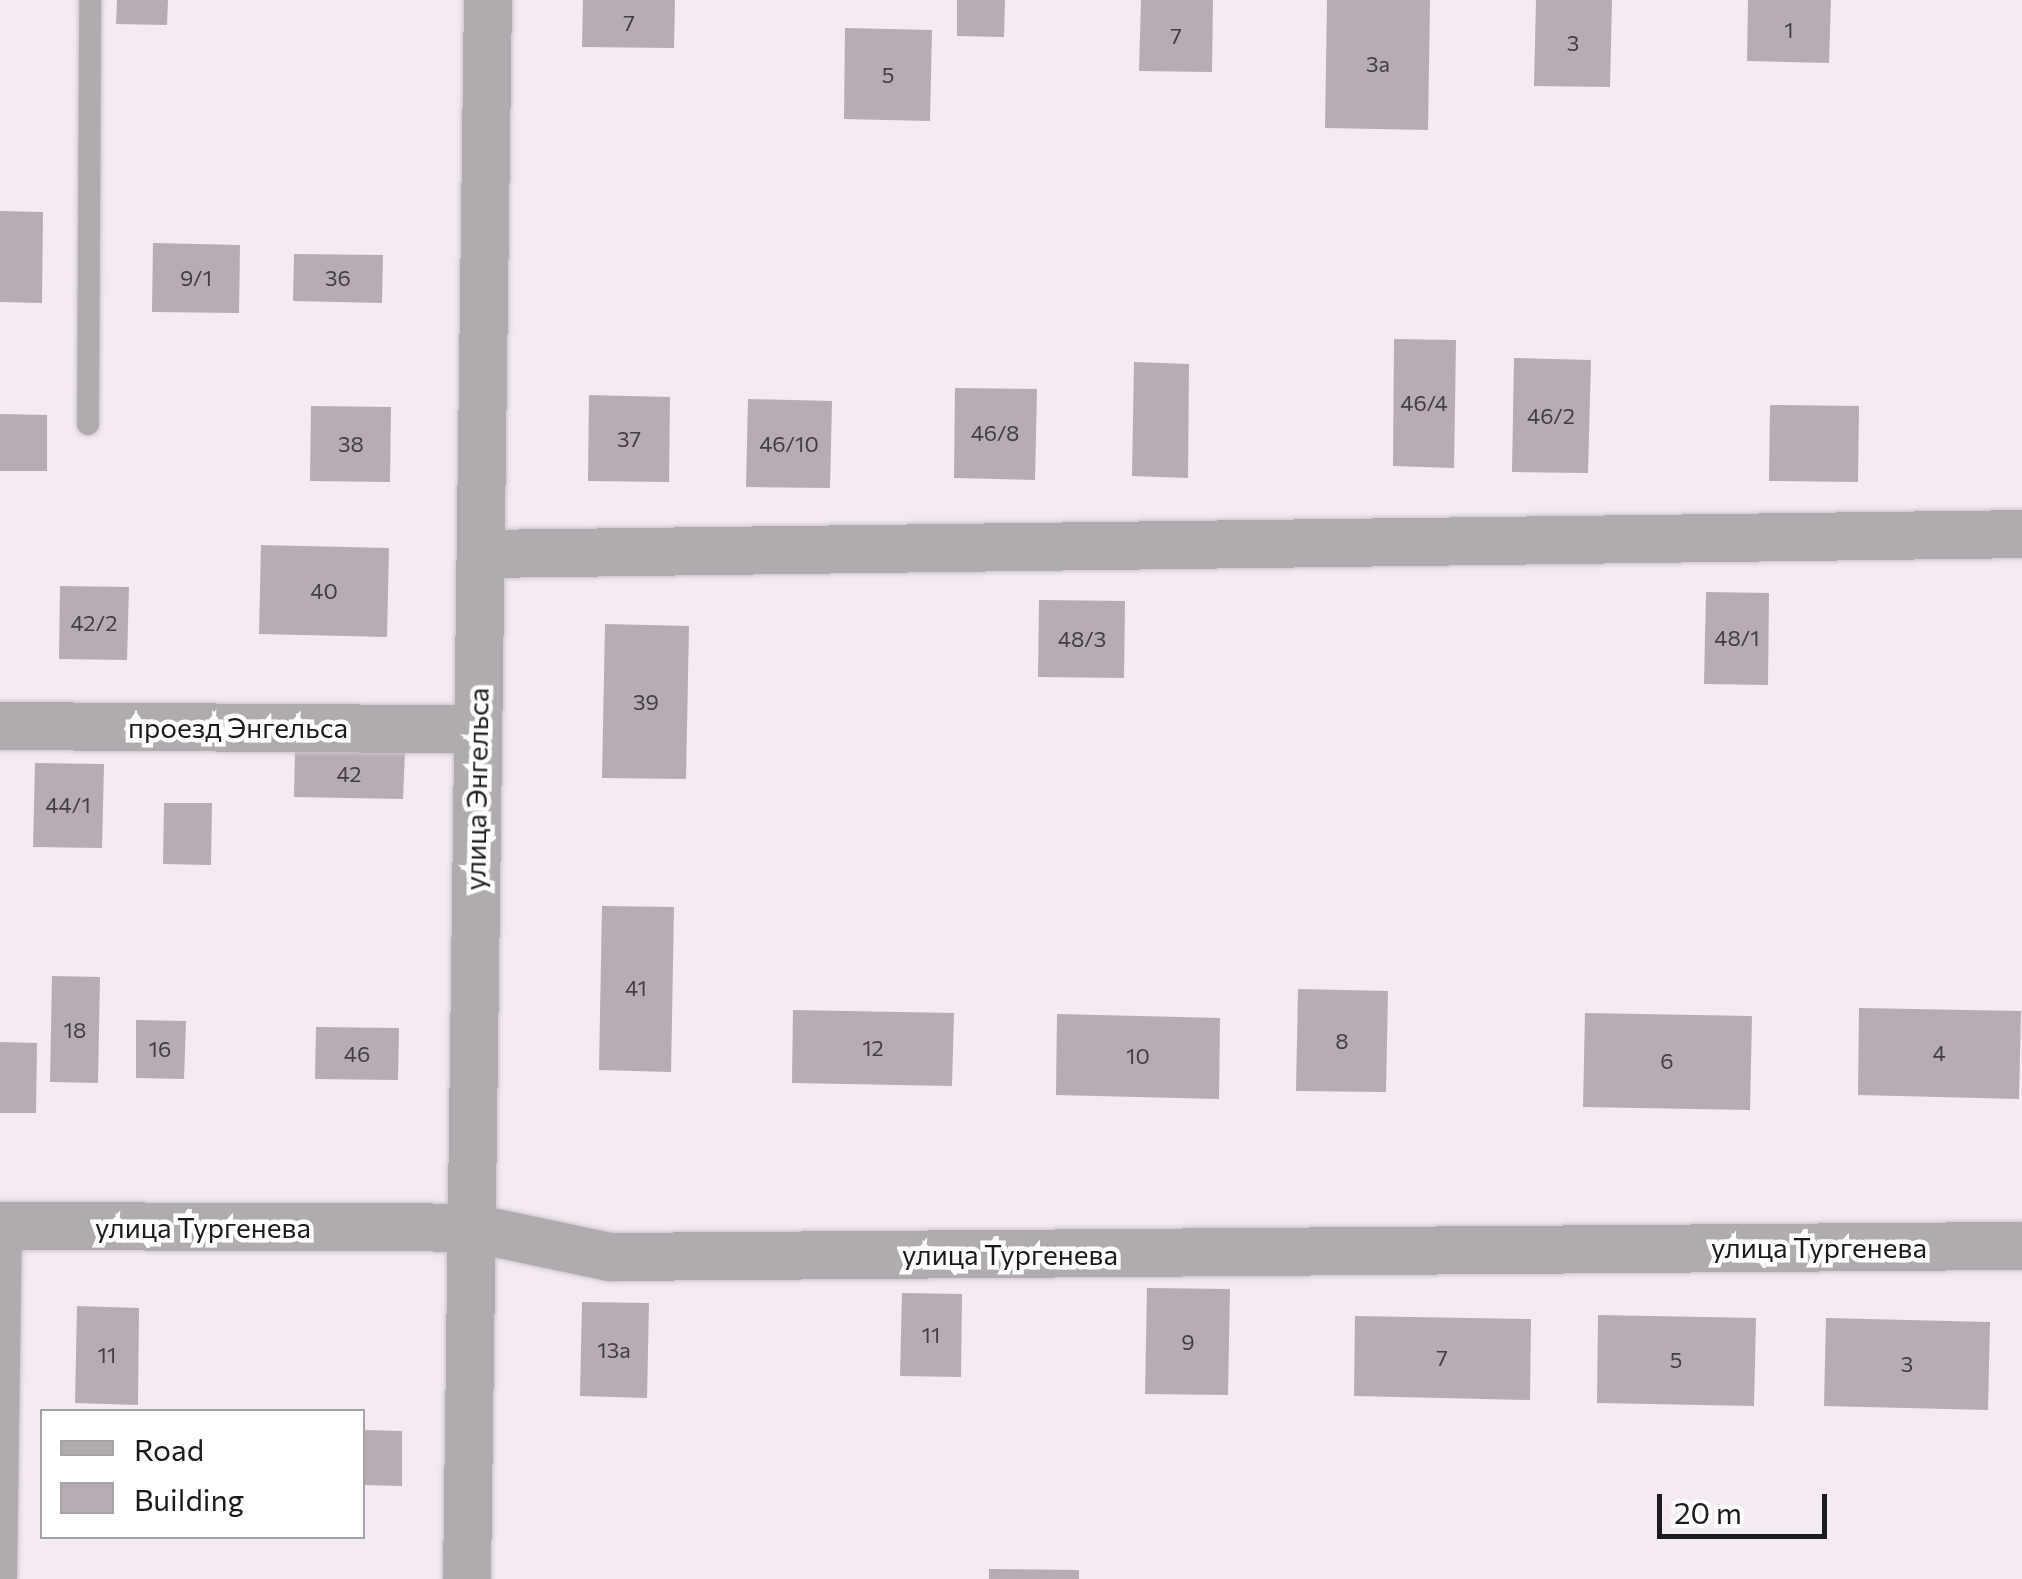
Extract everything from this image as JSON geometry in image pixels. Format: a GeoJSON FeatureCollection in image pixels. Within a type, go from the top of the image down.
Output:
{"type":"FeatureCollection","features":[{"type":"Feature","properties":{"kind":"street","name":"улица Энгельса"},"geometry":{"type":"LineString","coordinates":[[468,1579],[488,0]]}},
{"type":"Feature","properties":{"kind":"street"},"geometry":{"type":"LineString","coordinates":[[482,554],[2022,534]]}},
{"type":"Feature","properties":{"kind":"street","name":"проезд Энгельса"},"geometry":{"type":"LineString","coordinates":[[0,726],[476,729]]}},
{"type":"Feature","properties":{"kind":"street","name":"улица Тургенева"},"geometry":{"type":"LineString","coordinates":[[5,1226],[472,1228],[610,1257],[2022,1246]]}},
{"type":"Feature","properties":{"kind":"lane"},"geometry":{"type":"LineString","coordinates":[[88,424],[90,0]]}},
{"type":"Feature","properties":{"kind":"lane"},"geometry":{"type":"LineString","coordinates":[[5,1226],[6,1579]]}},
{"type":"Feature","properties":{"kind":"building"},"geometry":{"type":"Polygon","coordinates":[[[117,0],[168,0],[167,25],[116,24],[117,0]]]}},
{"type":"Feature","properties":{"kind":"building"},"geometry":{"type":"Polygon","coordinates":[[[583,0],[675,0],[674,48],[582,47],[583,0]]]}},
{"type":"Feature","properties":{"kind":"building"},"geometry":{"type":"Polygon","coordinates":[[[957,0],[1005,0],[1004,37],[957,36],[957,0]]]}},
{"type":"Feature","properties":{"kind":"building"},"geometry":{"type":"Polygon","coordinates":[[[1141,0],[1213,0],[1212,72],[1139,71],[1141,0]]]}},
{"type":"Feature","properties":{"kind":"building"},"geometry":{"type":"Polygon","coordinates":[[[1327,0],[1430,0],[1428,130],[1325,128],[1327,0]]]}},
{"type":"Feature","properties":{"kind":"building"},"geometry":{"type":"Polygon","coordinates":[[[1536,0],[1612,0],[1610,87],[1534,86],[1536,0]]]}},
{"type":"Feature","properties":{"kind":"building"},"geometry":{"type":"Polygon","coordinates":[[[1748,0],[1831,0],[1829,63],[1747,61],[1748,0]]]}},
{"type":"Feature","properties":{"kind":"building"},"geometry":{"type":"Polygon","coordinates":[[[845,28],[932,30],[930,121],[844,119],[845,28]]]}},
{"type":"Feature","properties":{"kind":"building"},"geometry":{"type":"Polygon","coordinates":[[[0,211],[43,212],[42,303],[0,302],[0,211]]]}},
{"type":"Feature","properties":{"kind":"building"},"geometry":{"type":"Polygon","coordinates":[[[153,243],[240,245],[239,313],[152,312],[153,243]]]}},
{"type":"Feature","properties":{"kind":"building"},"geometry":{"type":"Polygon","coordinates":[[[294,254],[383,255],[382,303],[293,301],[294,254]]]}},
{"type":"Feature","properties":{"kind":"building"},"geometry":{"type":"Polygon","coordinates":[[[1394,339],[1456,340],[1454,468],[1393,466],[1394,339]]]}},
{"type":"Feature","properties":{"kind":"building"},"geometry":{"type":"Polygon","coordinates":[[[1514,358],[1591,360],[1588,473],[1512,472],[1514,358]]]}},
{"type":"Feature","properties":{"kind":"building"},"geometry":{"type":"Polygon","coordinates":[[[1134,362],[1189,364],[1188,478],[1132,476],[1134,362]]]}},
{"type":"Feature","properties":{"kind":"building"},"geometry":{"type":"Polygon","coordinates":[[[955,388],[1037,389],[1035,480],[954,478],[955,388]]]}},
{"type":"Feature","properties":{"kind":"building"},"geometry":{"type":"Polygon","coordinates":[[[589,395],[670,397],[669,482],[588,481],[589,395]]]}},
{"type":"Feature","properties":{"kind":"building"},"geometry":{"type":"Polygon","coordinates":[[[748,399],[832,401],[830,488],[746,487],[748,399]]]}},
{"type":"Feature","properties":{"kind":"building"},"geometry":{"type":"Polygon","coordinates":[[[1770,405],[1859,406],[1858,482],[1769,481],[1770,405]]]}},
{"type":"Feature","properties":{"kind":"building"},"geometry":{"type":"Polygon","coordinates":[[[311,406],[391,407],[390,482],[310,481],[311,406]]]}},
{"type":"Feature","properties":{"kind":"building"},"geometry":{"type":"Polygon","coordinates":[[[0,414],[47,415],[47,471],[0,471],[0,414]]]}},
{"type":"Feature","properties":{"kind":"building"},"geometry":{"type":"Polygon","coordinates":[[[261,545],[389,548],[387,637],[259,634],[261,545]]]}},
{"type":"Feature","properties":{"kind":"building"},"geometry":{"type":"Polygon","coordinates":[[[60,586],[129,587],[127,660],[59,659],[60,586]]]}},
{"type":"Feature","properties":{"kind":"building"},"geometry":{"type":"Polygon","coordinates":[[[1706,592],[1769,593],[1768,685],[1704,684],[1706,592]]]}},
{"type":"Feature","properties":{"kind":"building"},"geometry":{"type":"Polygon","coordinates":[[[1039,600],[1125,601],[1124,678],[1038,677],[1039,600]]]}},
{"type":"Feature","properties":{"kind":"building"},"geometry":{"type":"Polygon","coordinates":[[[605,624],[689,626],[686,779],[602,778],[605,624]]]}},
{"type":"Feature","properties":{"kind":"building"},"geometry":{"type":"Polygon","coordinates":[[[295,748],[405,751],[403,799],[294,797],[295,748]]]}},
{"type":"Feature","properties":{"kind":"building"},"geometry":{"type":"Polygon","coordinates":[[[35,763],[104,764],[102,848],[33,847],[35,763]]]}},
{"type":"Feature","properties":{"kind":"building"},"geometry":{"type":"Polygon","coordinates":[[[164,803],[212,803],[211,865],[163,864],[164,803]]]}},
{"type":"Feature","properties":{"kind":"building"},"geometry":{"type":"Polygon","coordinates":[[[602,906],[674,907],[671,1072],[599,1070],[602,906]]]}},
{"type":"Feature","properties":{"kind":"building"},"geometry":{"type":"Polygon","coordinates":[[[52,976],[100,977],[98,1083],[50,1082],[52,976]]]}},
{"type":"Feature","properties":{"kind":"building"},"geometry":{"type":"Polygon","coordinates":[[[1298,989],[1388,991],[1386,1092],[1296,1091],[1298,989]]]}},
{"type":"Feature","properties":{"kind":"building"},"geometry":{"type":"Polygon","coordinates":[[[1859,1008],[2021,1011],[2019,1099],[1858,1095],[1859,1008]]]}},
{"type":"Feature","properties":{"kind":"building"},"geometry":{"type":"Polygon","coordinates":[[[793,1010],[954,1013],[952,1086],[792,1083],[793,1010]]]}},
{"type":"Feature","properties":{"kind":"building"},"geometry":{"type":"Polygon","coordinates":[[[1585,1013],[1752,1016],[1750,1110],[1583,1107],[1585,1013]]]}},
{"type":"Feature","properties":{"kind":"building"},"geometry":{"type":"Polygon","coordinates":[[[1057,1014],[1220,1018],[1219,1099],[1056,1095],[1057,1014]]]}},
{"type":"Feature","properties":{"kind":"building"},"geometry":{"type":"Polygon","coordinates":[[[136,1020],[186,1021],[184,1079],[136,1078],[136,1020]]]}},
{"type":"Feature","properties":{"kind":"building"},"geometry":{"type":"Polygon","coordinates":[[[316,1027],[399,1028],[398,1080],[315,1079],[316,1027]]]}},
{"type":"Feature","properties":{"kind":"building"},"geometry":{"type":"Polygon","coordinates":[[[0,1042],[37,1043],[36,1113],[0,1113],[0,1042]]]}},
{"type":"Feature","properties":{"kind":"building"},"geometry":{"type":"Polygon","coordinates":[[[1147,1288],[1230,1289],[1228,1395],[1145,1394],[1147,1288]]]}},
{"type":"Feature","properties":{"kind":"building"},"geometry":{"type":"Polygon","coordinates":[[[902,1293],[962,1294],[961,1377],[900,1376],[902,1293]]]}},
{"type":"Feature","properties":{"kind":"building"},"geometry":{"type":"Polygon","coordinates":[[[582,1302],[649,1303],[647,1398],[580,1396],[582,1302]]]}},
{"type":"Feature","properties":{"kind":"building"},"geometry":{"type":"Polygon","coordinates":[[[77,1306],[139,1308],[138,1405],[75,1403],[77,1306]]]}},
{"type":"Feature","properties":{"kind":"building"},"geometry":{"type":"Polygon","coordinates":[[[1598,1315],[1756,1318],[1754,1406],[1597,1403],[1598,1315]]]}},
{"type":"Feature","properties":{"kind":"building"},"geometry":{"type":"Polygon","coordinates":[[[1355,1316],[1531,1319],[1530,1400],[1354,1396],[1355,1316]]]}},
{"type":"Feature","properties":{"kind":"building"},"geometry":{"type":"Polygon","coordinates":[[[1826,1318],[1990,1322],[1988,1410],[1824,1406],[1826,1318]]]}},
{"type":"Feature","properties":{"kind":"building"},"geometry":{"type":"Polygon","coordinates":[[[365,1430],[402,1431],[402,1486],[365,1485],[365,1430]]]}},
{"type":"Feature","properties":{"kind":"building"},"geometry":{"type":"Polygon","coordinates":[[[989,1569],[1079,1570],[1079,1579],[989,1579],[989,1569]]]}}]}
